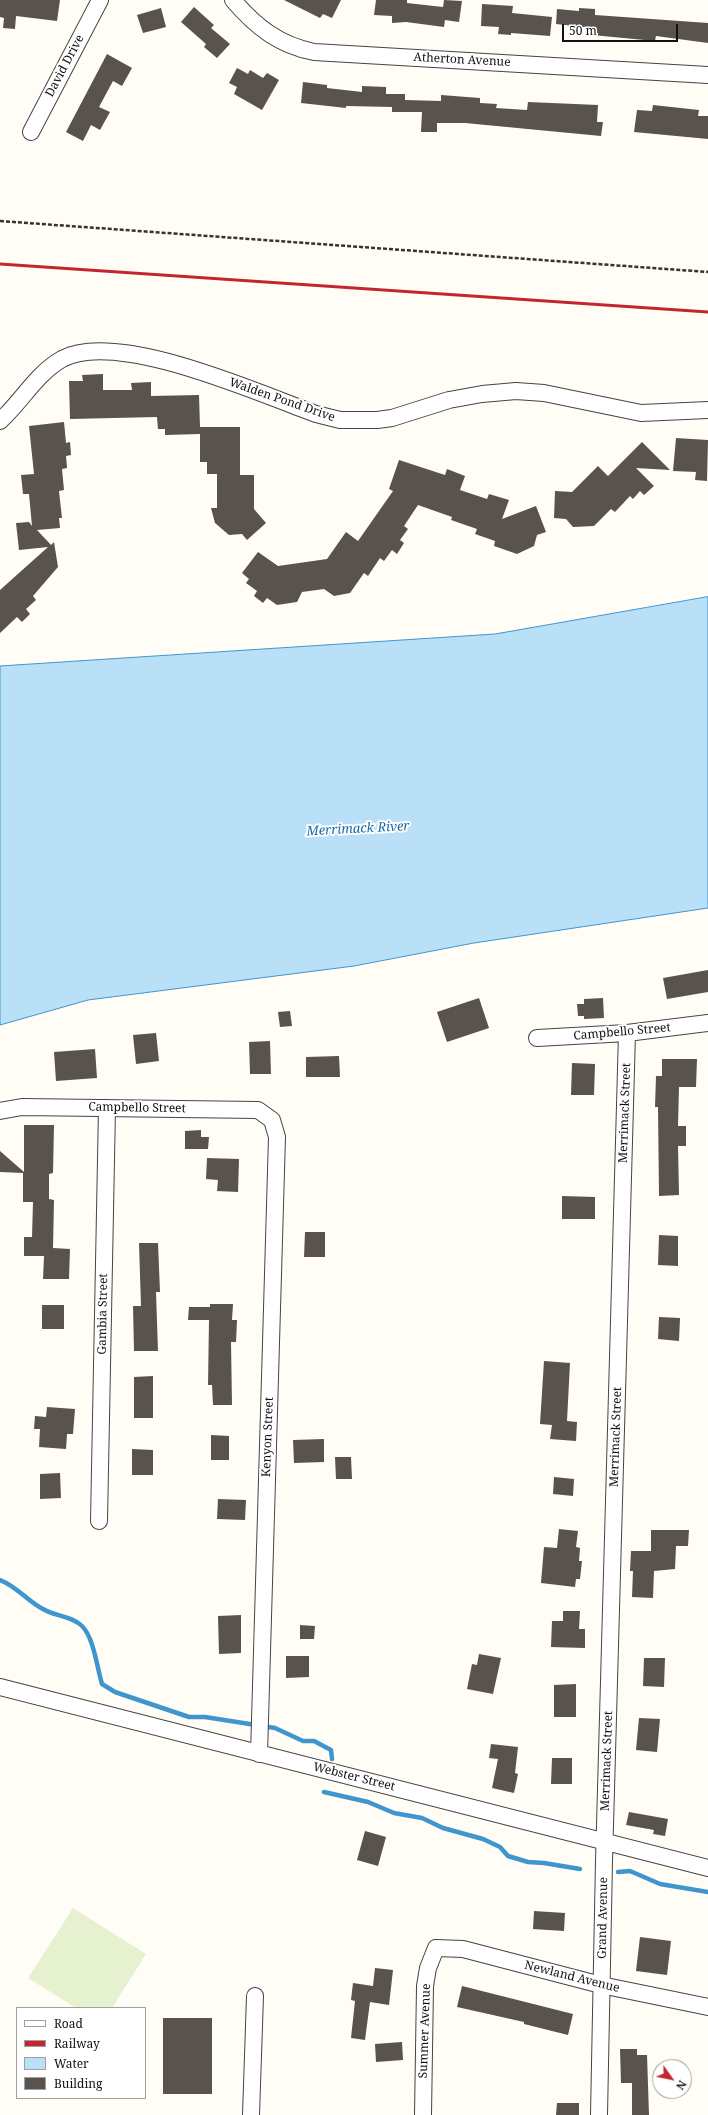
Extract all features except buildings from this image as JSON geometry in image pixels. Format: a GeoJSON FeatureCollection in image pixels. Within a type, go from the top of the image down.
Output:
{"type":"FeatureCollection","features":[{"type":"Feature","properties":{"kind":"street","name":"David Drive"},"geometry":{"type":"LineString","coordinates":[[31,132],[100,0]]}},
{"type":"Feature","properties":{"kind":"street","name":"Atherton Avenue"},"geometry":{"type":"LineString","coordinates":[[233,0],[253,22],[268,34],[294,47],[314,52],[708,75]]}},
{"type":"Feature","properties":{"kind":"street","name":"Walden Pond Drive"},"geometry":{"type":"LineString","coordinates":[[0,421],[36,380],[64,358],[78,354],[114,352],[148,356],[180,365],[316,414],[340,420],[378,420],[449,400],[482,394],[516,392],[544,393],[641,413],[708,410]]}},
{"type":"Feature","properties":{"kind":"street","name":"Campbello Street"},"geometry":{"type":"LineString","coordinates":[[537,1038],[627,1033],[708,1023]]}},
{"type":"Feature","properties":{"kind":"street","name":"Merrimack Street"},"geometry":{"type":"LineString","coordinates":[[605,1841],[627,1033]]}},
{"type":"Feature","properties":{"kind":"street","name":"Campbello Street"},"geometry":{"type":"LineString","coordinates":[[0,1111],[22,1107],[258,1110],[272,1120]]}},
{"type":"Feature","properties":{"kind":"street","name":"Gambia Street"},"geometry":{"type":"LineString","coordinates":[[99,1521],[106,1108]]}},
{"type":"Feature","properties":{"kind":"street","name":"Kenyon Street"},"geometry":{"type":"LineString","coordinates":[[259,1754],[277,1137],[272,1120]]}},
{"type":"Feature","properties":{"kind":"street","name":"Webster Street"},"geometry":{"type":"LineString","coordinates":[[0,1687],[708,1868]]}},
{"type":"Feature","properties":{"kind":"street","name":"Grand Avenue"},"geometry":{"type":"LineString","coordinates":[[599,2115],[605,1841]]}},
{"type":"Feature","properties":{"kind":"street","name":"Newland Avenue"},"geometry":{"type":"LineString","coordinates":[[436,1948],[463,1949],[602,1985],[708,2007]]}},
{"type":"Feature","properties":{"kind":"street","name":"Summer Avenue"},"geometry":{"type":"LineString","coordinates":[[422,2115],[425,1986],[428,1968],[436,1948]]}},
{"type":"Feature","properties":{"kind":"street"},"geometry":{"type":"LineString","coordinates":[[251,2115],[254,1996]]}},
{"type":"Feature","properties":{"kind":"path"},"geometry":{"type":"LineString","coordinates":[[0,221],[708,272]]}},
{"type":"Feature","properties":{"kind":"green space"},"geometry":{"type":"Polygon","coordinates":[[[73,1908],[146,1954],[113,2007],[74,2007],[28,1978],[73,1908]]]}},
{"type":"Feature","properties":{"kind":"water","name":"Merrimack River"},"geometry":{"type":"Polygon","coordinates":[[[708,597],[708,908],[474,943],[354,966],[88,1000],[0,1025],[0,666],[495,634],[708,597]]]}},
{"type":"Feature","properties":{"kind":"waterway"},"geometry":{"type":"LineString","coordinates":[[0,1580],[12,1586],[43,1609],[73,1620],[82,1626],[86,1631],[92,1645],[102,1684],[115,1692],[189,1717],[205,1717],[275,1728],[303,1741],[314,1741],[331,1750],[332,1759]]}},
{"type":"Feature","properties":{"kind":"waterway"},"geometry":{"type":"LineString","coordinates":[[324,1792],[368,1802],[394,1813],[422,1818],[443,1828],[483,1839],[500,1847],[508,1856],[528,1862],[580,1869]]}},
{"type":"Feature","properties":{"kind":"waterway"},"geometry":{"type":"LineString","coordinates":[[618,1872],[630,1871],[660,1884],[708,1892]]}},
{"type":"Feature","properties":{"kind":"railway"},"geometry":{"type":"LineString","coordinates":[[0,264],[708,312]]}}]}
